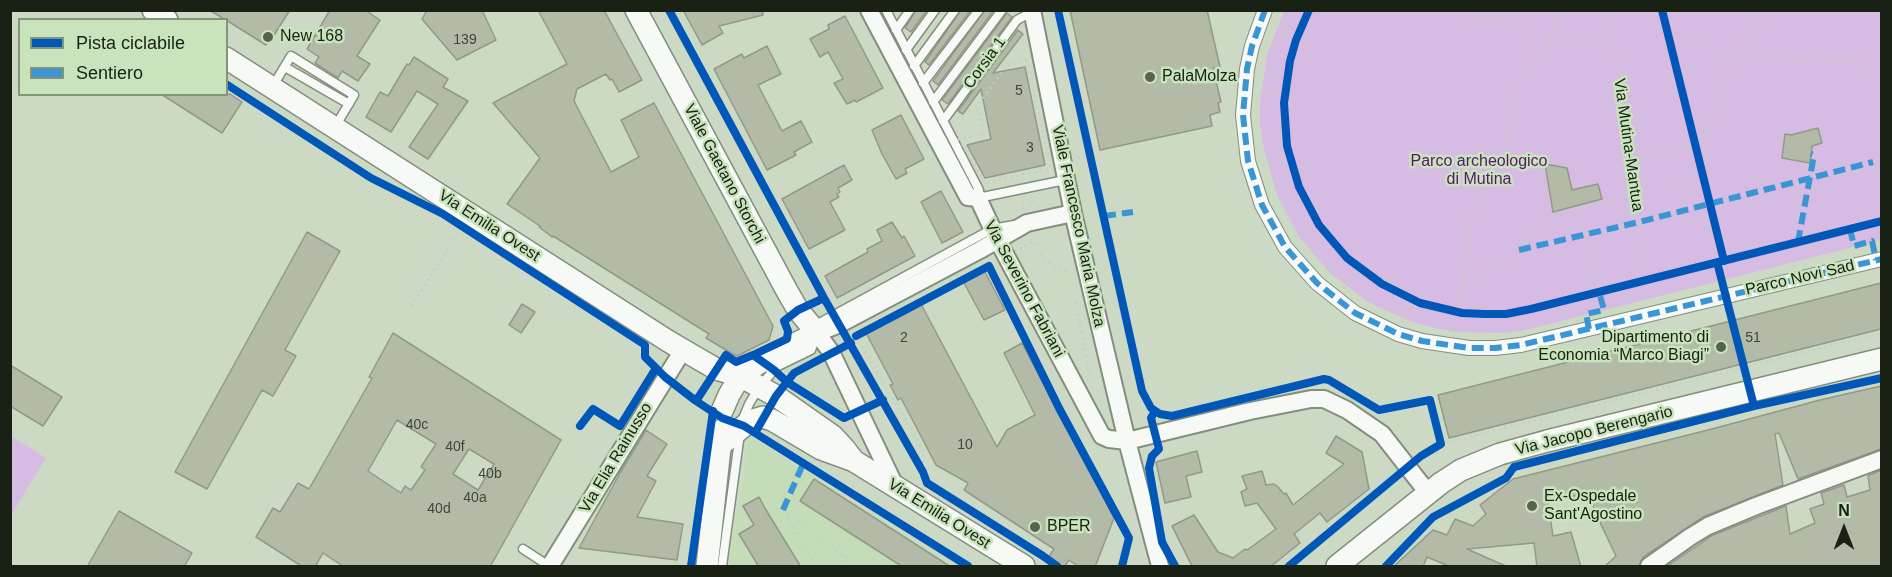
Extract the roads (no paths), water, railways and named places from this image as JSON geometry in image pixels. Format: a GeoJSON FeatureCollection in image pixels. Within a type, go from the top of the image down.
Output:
{"type":"FeatureCollection","features":[{"type":"Feature","properties":{"kind":"street","name":"Viale Gaetano Storchi"},"geometry":{"type":"LineString","coordinates":[[636,10],[787,291],[814,330]]}},
{"type":"Feature","properties":{"kind":"street","name":"Via Severino Fabriani"},"geometry":{"type":"LineString","coordinates":[[869,10],[968,197],[978,198],[1102,436],[1127,441]]}},
{"type":"Feature","properties":{"kind":"street","name":"Viale Francesco Maria Molza"},"geometry":{"type":"LineString","coordinates":[[1032,11],[1072,213],[1127,441]]}},
{"type":"Feature","properties":{"kind":"street","name":"Parco Novi Sad"},"geometry":{"type":"LineString","coordinates":[[1263,15],[1252,46],[1244,92],[1244,138],[1250,169],[1262,205],[1283,243],[1300,266],[1335,299],[1362,317],[1398,334],[1450,346],[1495,348],[1521,345],[1881,259]]}},
{"type":"Feature","properties":{"kind":"street","name":"Via Emilia Ovest"},"geometry":{"type":"LineString","coordinates":[[228,59],[683,350],[716,369],[740,375],[760,386],[832,436],[854,461]]}},
{"type":"Feature","properties":{"kind":"street"},"geometry":{"type":"LineString","coordinates":[[722,411],[740,375],[814,330],[840,324],[995,234],[1027,223],[1072,213]]}},
{"type":"Feature","properties":{"kind":"street"},"geometry":{"type":"LineString","coordinates":[[814,330],[831,352],[896,488]]}},
{"type":"Feature","properties":{"kind":"street","name":"Via Elia Rainusso"},"geometry":{"type":"LineString","coordinates":[[550,567],[683,350]]}},
{"type":"Feature","properties":{"kind":"street","name":"Via Jacopo Berengario"},"geometry":{"type":"LineString","coordinates":[[1336,567],[1428,493],[1461,470],[1523,447],[1881,359]]}},
{"type":"Feature","properties":{"kind":"street"},"geometry":{"type":"LineString","coordinates":[[707,567],[722,444],[722,411],[716,369]]}},
{"type":"Feature","properties":{"kind":"street"},"geometry":{"type":"LineString","coordinates":[[1160,567],[1127,441],[1250,411],[1317,398],[1335,403],[1382,434],[1428,493]]}},
{"type":"Feature","properties":{"kind":"street","name":"Via Emilia Ovest"},"geometry":{"type":"LineString","coordinates":[[722,444],[750,421],[763,417],[772,420],[821,449],[854,461],[1024,567]]}},
{"type":"Feature","properties":{"kind":"street"},"geometry":{"type":"LineString","coordinates":[[1649,567],[1708,526],[1881,459]]}},
{"type":"Feature","properties":{"kind":"lane"},"geometry":{"type":"LineString","coordinates":[[896,30],[910,10]]}},
{"type":"Feature","properties":{"kind":"lane"},"geometry":{"type":"LineString","coordinates":[[906,50],[935,10]]}},
{"type":"Feature","properties":{"kind":"lane"},"geometry":{"type":"LineString","coordinates":[[914,66],[955,10]]}},
{"type":"Feature","properties":{"kind":"lane"},"geometry":{"type":"LineString","coordinates":[[923,83],[979,10]]}},
{"type":"Feature","properties":{"kind":"lane"},"geometry":{"type":"LineString","coordinates":[[933,102],[1002,10]]}},
{"type":"Feature","properties":{"kind":"lane"},"geometry":{"type":"LineString","coordinates":[[887,11],[979,190],[978,198],[1065,180]]}},
{"type":"Feature","properties":{"kind":"lane","name":"Corsia 1"},"geometry":{"type":"LineString","coordinates":[[943,121],[1017,20],[1032,11]]}},
{"type":"Feature","properties":{"kind":"lane"},"geometry":{"type":"LineString","coordinates":[[272,87],[285,67],[349,104],[335,127]]}},
{"type":"Feature","properties":{"kind":"lane"},"geometry":{"type":"LineString","coordinates":[[740,375],[774,370],[811,350],[814,330],[995,234]]}},
{"type":"Feature","properties":{"kind":"lane"},"geometry":{"type":"LineString","coordinates":[[722,567],[740,425],[760,386],[774,370]]}},
{"type":"Feature","properties":{"kind":"lane"},"geometry":{"type":"LineString","coordinates":[[1153,538],[1166,567]]}},
{"type":"Feature","properties":{"kind":"lane"},"geometry":{"type":"LineString","coordinates":[[523,549],[550,567]]}},
{"type":"Feature","properties":{"kind":"place","name":"New 168"},"geometry":{"type":"Point","coordinates":[268,37]}},
{"type":"Feature","properties":{"kind":"place","name":"PalaMolza"},"geometry":{"type":"Point","coordinates":[1150,77]}},
{"type":"Feature","properties":{"kind":"place","name":"Dipartimento di Economia “Marco Biagi”"},"geometry":{"type":"Point","coordinates":[1721,347]}},
{"type":"Feature","properties":{"kind":"place","name":"Ex-Ospedale Sant'Agostino"},"geometry":{"type":"Point","coordinates":[1532,506]}},
{"type":"Feature","properties":{"kind":"place","name":"BPER"},"geometry":{"type":"Point","coordinates":[1035,527]}},
{"type":"Feature","properties":{"kind":"park label","name":"Parco archeologico di Mutina"},"geometry":{"type":"Point","coordinates":[1479,171]}}]}
